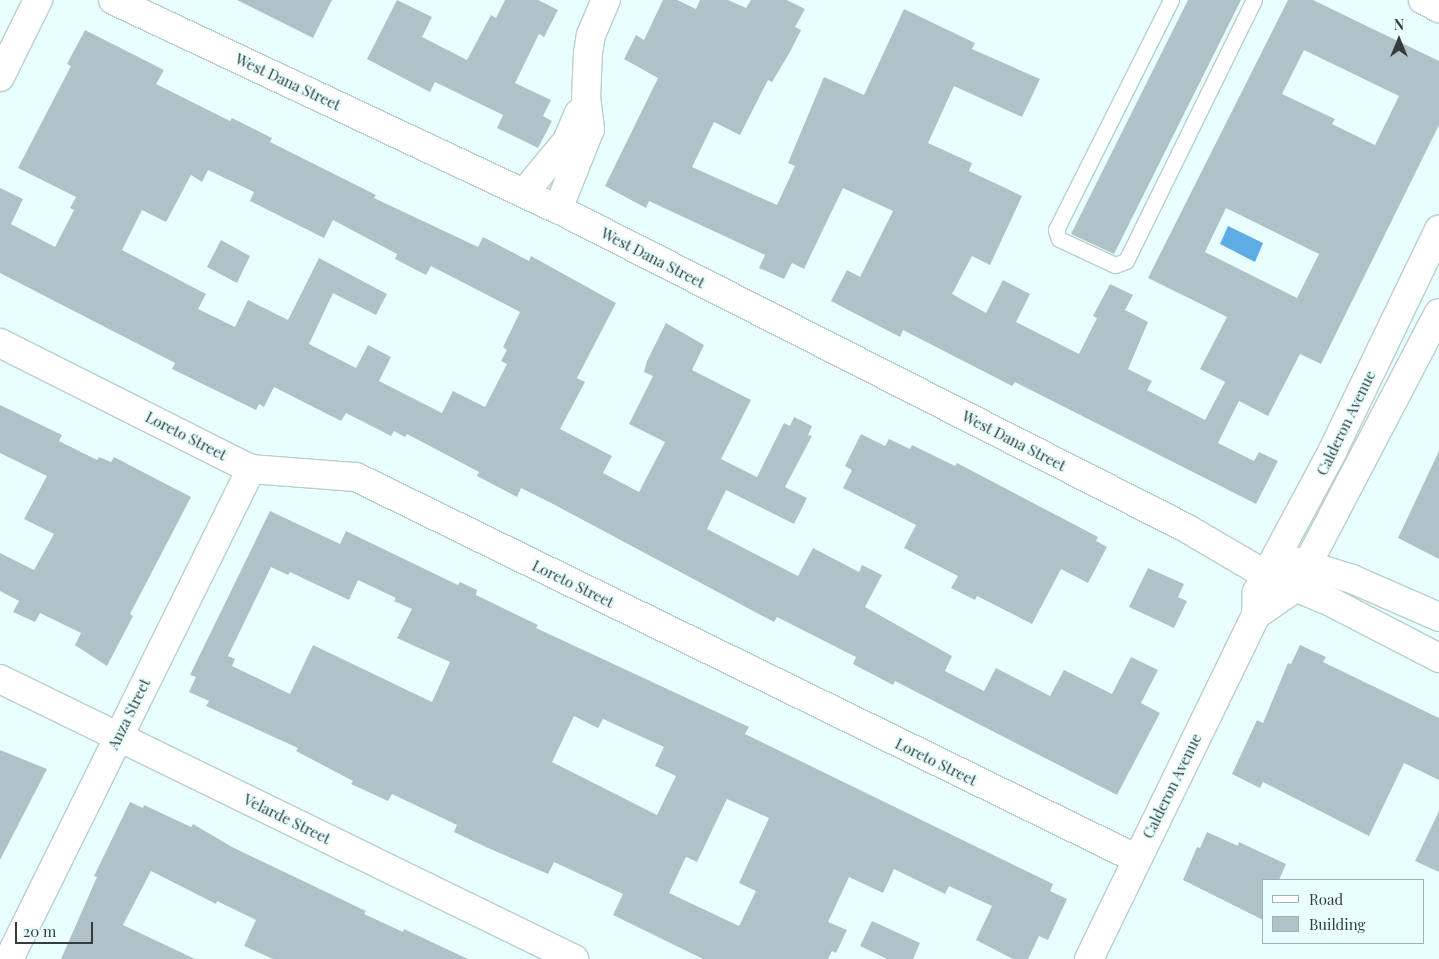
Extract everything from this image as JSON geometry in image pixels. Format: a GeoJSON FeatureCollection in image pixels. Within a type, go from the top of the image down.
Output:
{"type":"FeatureCollection","features":[{"type":"Feature","properties":{"kind":"street"},"geometry":{"type":"LineString","coordinates":[[0,77],[38,0]]}},
{"type":"Feature","properties":{"kind":"street","name":"West Dana Street"},"geometry":{"type":"LineString","coordinates":[[113,0],[558,209],[1186,528],[1300,576],[1352,579],[1439,617]]}},
{"type":"Feature","properties":{"kind":"street"},"geometry":{"type":"LineString","coordinates":[[558,209],[590,129],[586,98],[591,35],[606,0]]}},
{"type":"Feature","properties":{"kind":"street"},"geometry":{"type":"LineString","coordinates":[[1423,0],[1439,8]]}},
{"type":"Feature","properties":{"kind":"street"},"geometry":{"type":"LineString","coordinates":[[524,193],[567,141],[586,98]]}},
{"type":"Feature","properties":{"kind":"street","name":"Calderon Avenue"},"geometry":{"type":"LineString","coordinates":[[1256,615],[1257,592],[1332,454],[1439,230]]}},
{"type":"Feature","properties":{"kind":"street","name":"Calderon Avenue"},"geometry":{"type":"LineString","coordinates":[[1094,957],[1137,859],[1256,615],[1300,576],[1363,462],[1439,313]]}},
{"type":"Feature","properties":{"kind":"street","name":"Loreto Street"},"geometry":{"type":"LineString","coordinates":[[0,343],[251,469],[356,477],[1137,859]]}},
{"type":"Feature","properties":{"kind":"street","name":"Anza Street"},"geometry":{"type":"LineString","coordinates":[[9,959],[251,469]]}},
{"type":"Feature","properties":{"kind":"street","name":"West Dana Street"},"geometry":{"type":"LineString","coordinates":[[1300,576],[1331,602],[1439,658]]}},
{"type":"Feature","properties":{"kind":"street","name":"Velarde Street"},"geometry":{"type":"LineString","coordinates":[[0,679],[574,959]]}},
{"type":"Feature","properties":{"kind":"lane"},"geometry":{"type":"LineString","coordinates":[[1171,0],[1056,230],[1059,239],[1115,265],[1126,261],[1254,0]]}},
{"type":"Feature","properties":{"kind":"water"},"geometry":{"type":"Polygon","coordinates":[[[1228,226],[1263,243],[1255,262],[1220,244],[1228,226]]]}},
{"type":"Feature","properties":{"kind":"building"},"geometry":{"type":"Polygon","coordinates":[[[237,0],[332,0],[313,38],[237,0]]]}},
{"type":"Feature","properties":{"kind":"building"},"geometry":{"type":"Polygon","coordinates":[[[397,0],[432,17],[422,37],[467,60],[491,15],[496,18],[505,0],[538,0],[558,10],[544,37],[539,34],[515,83],[551,100],[543,116],[552,121],[538,148],[497,128],[503,115],[435,82],[430,92],[367,59],[397,0]]]}},
{"type":"Feature","properties":{"kind":"building"},"geometry":{"type":"Polygon","coordinates":[[[663,0],[677,0],[696,9],[700,0],[728,0],[746,8],[751,0],[787,0],[805,9],[795,27],[801,30],[790,52],[772,82],[768,80],[740,135],[714,122],[692,167],[777,205],[795,166],[788,163],[824,77],[864,95],[904,9],[975,43],[972,49],[1040,79],[1022,117],[954,86],[928,143],[972,163],[969,171],[1022,196],[990,265],[972,256],[952,294],[986,313],[1003,280],[1030,294],[1016,322],[1079,354],[1097,318],[1093,316],[1110,284],[1133,295],[1125,310],[1148,322],[1128,369],[1152,381],[1147,390],[1205,420],[1225,382],[1200,369],[1227,317],[1148,278],[1288,0],[1313,0],[1439,61],[1439,125],[1321,364],[1300,354],[1268,416],[1239,401],[1218,443],[1254,461],[1259,452],[1278,461],[1256,504],[1015,382],[1012,386],[903,330],[900,337],[831,301],[847,270],[860,277],[893,211],[843,188],[804,269],[792,263],[784,279],[759,268],[765,255],[649,201],[646,208],[605,186],[658,78],[624,59],[636,35],[644,40],[663,0]],[[1304,50],[1282,94],[1335,119],[1332,124],[1375,145],[1399,96],[1304,50]],[[1226,208],[1205,252],[1297,298],[1319,254],[1226,208]]]}},
{"type":"Feature","properties":{"kind":"building"},"geometry":{"type":"Polygon","coordinates":[[[1188,0],[1241,0],[1114,254],[1071,234],[1188,0]]]}},
{"type":"Feature","properties":{"kind":"building"},"geometry":{"type":"Polygon","coordinates":[[[85,30],[164,70],[156,84],[230,121],[232,118],[272,138],[270,142],[376,195],[374,198],[478,247],[483,237],[529,261],[531,256],[616,303],[577,378],[585,382],[560,429],[612,456],[603,473],[639,492],[665,442],[629,424],[653,376],[644,372],[647,361],[666,323],[704,345],[692,370],[751,400],[721,459],[757,477],[784,423],[790,426],[794,417],[812,426],[808,435],[812,436],[785,487],[807,498],[794,524],[726,490],[707,529],[798,576],[813,548],[859,572],[862,565],[882,575],[865,607],[952,656],[945,671],[984,691],[996,668],[1050,696],[1064,670],[1112,694],[1131,657],[1158,670],[1141,703],[1160,713],[1117,795],[895,681],[893,685],[853,664],[856,657],[777,617],[774,622],[521,488],[517,497],[477,476],[479,472],[407,434],[405,437],[394,431],[391,436],[346,413],[341,421],[274,387],[264,407],[259,404],[256,410],[172,369],[175,363],[0,273],[0,188],[23,199],[11,224],[55,247],[74,210],[70,208],[76,197],[18,168],[71,66],[67,64],[85,30]],[[208,170],[202,182],[191,175],[166,222],[142,210],[122,250],[206,294],[198,309],[235,327],[248,300],[288,320],[319,258],[387,294],[376,315],[333,293],[309,344],[356,368],[368,345],[391,357],[379,381],[442,413],[453,391],[485,407],[507,364],[501,361],[507,350],[503,347],[520,312],[431,266],[426,275],[395,259],[397,254],[333,220],[324,238],[250,201],[254,192],[208,170]]]}},
{"type":"Feature","properties":{"kind":"building"},"geometry":{"type":"Polygon","coordinates":[[[221,240],[250,256],[237,283],[207,267],[221,240]]]}},
{"type":"Feature","properties":{"kind":"building"},"geometry":{"type":"Polygon","coordinates":[[[0,405],[62,435],[59,441],[97,460],[99,457],[111,462],[114,457],[191,497],[130,614],[133,616],[107,666],[75,645],[81,633],[40,613],[35,622],[13,612],[19,601],[0,591],[0,553],[34,570],[54,534],[24,519],[47,476],[0,453],[0,405]]]}},
{"type":"Feature","properties":{"kind":"building"},"geometry":{"type":"Polygon","coordinates":[[[861,434],[885,446],[889,439],[910,449],[912,445],[955,466],[957,463],[1098,537],[1096,541],[1107,547],[1088,583],[1061,569],[1032,624],[977,596],[975,600],[951,588],[958,576],[904,548],[916,525],[843,488],[852,470],[845,466],[861,434]]]}},
{"type":"Feature","properties":{"kind":"building"},"geometry":{"type":"Polygon","coordinates":[[[1439,451],[1439,559],[1398,538],[1439,451]]]}},
{"type":"Feature","properties":{"kind":"building"},"geometry":{"type":"Polygon","coordinates":[[[270,511],[340,544],[346,531],[458,585],[460,582],[477,590],[476,595],[538,625],[536,628],[749,727],[745,734],[1053,884],[1050,891],[1067,899],[1048,940],[1039,936],[1028,959],[1013,959],[976,940],[992,906],[949,886],[945,894],[894,869],[883,893],[849,877],[828,922],[847,930],[836,953],[832,951],[828,959],[703,959],[613,915],[623,894],[554,862],[548,874],[488,848],[454,832],[457,825],[392,794],[388,801],[351,784],[353,781],[296,751],[298,748],[206,706],[209,701],[189,692],[196,677],[190,675],[270,511]],[[271,567],[228,656],[235,659],[232,666],[290,694],[313,645],[432,702],[450,662],[397,638],[412,609],[394,601],[396,598],[358,580],[349,600],[290,572],[288,575],[271,567]],[[574,716],[552,762],[657,815],[676,776],[655,766],[664,747],[603,719],[598,728],[574,716]],[[727,799],[697,862],[686,857],[669,893],[739,926],[756,891],[739,883],[769,818],[727,799]]]}},
{"type":"Feature","properties":{"kind":"building"},"geometry":{"type":"Polygon","coordinates":[[[1148,568],[1184,584],[1178,597],[1187,601],[1174,628],[1129,607],[1148,568]]]}},
{"type":"Feature","properties":{"kind":"building"},"geometry":{"type":"Polygon","coordinates":[[[1300,645],[1326,657],[1323,662],[1439,718],[1439,780],[1404,763],[1369,836],[1263,782],[1260,788],[1232,774],[1257,720],[1263,723],[1288,663],[1291,664],[1300,645]]]}},
{"type":"Feature","properties":{"kind":"building"},"geometry":{"type":"Polygon","coordinates":[[[0,750],[47,769],[0,860],[0,750]]]}},
{"type":"Feature","properties":{"kind":"building"},"geometry":{"type":"Polygon","coordinates":[[[130,802],[143,808],[144,805],[191,827],[193,824],[232,847],[366,911],[364,914],[403,932],[404,929],[468,959],[273,959],[244,946],[256,920],[217,901],[216,904],[151,871],[123,925],[195,959],[61,959],[97,877],[94,876],[130,802]]]}},
{"type":"Feature","properties":{"kind":"building"},"geometry":{"type":"Polygon","coordinates":[[[1439,811],[1439,872],[1415,861],[1439,811]]]}},
{"type":"Feature","properties":{"kind":"building"},"geometry":{"type":"Polygon","coordinates":[[[1207,832],[1238,846],[1239,842],[1286,864],[1279,879],[1262,879],[1262,920],[1183,880],[1197,847],[1200,848],[1207,832]]]}},
{"type":"Feature","properties":{"kind":"building"},"geometry":{"type":"Polygon","coordinates":[[[872,921],[920,943],[913,959],[887,959],[860,946],[872,921]]]}}]}
